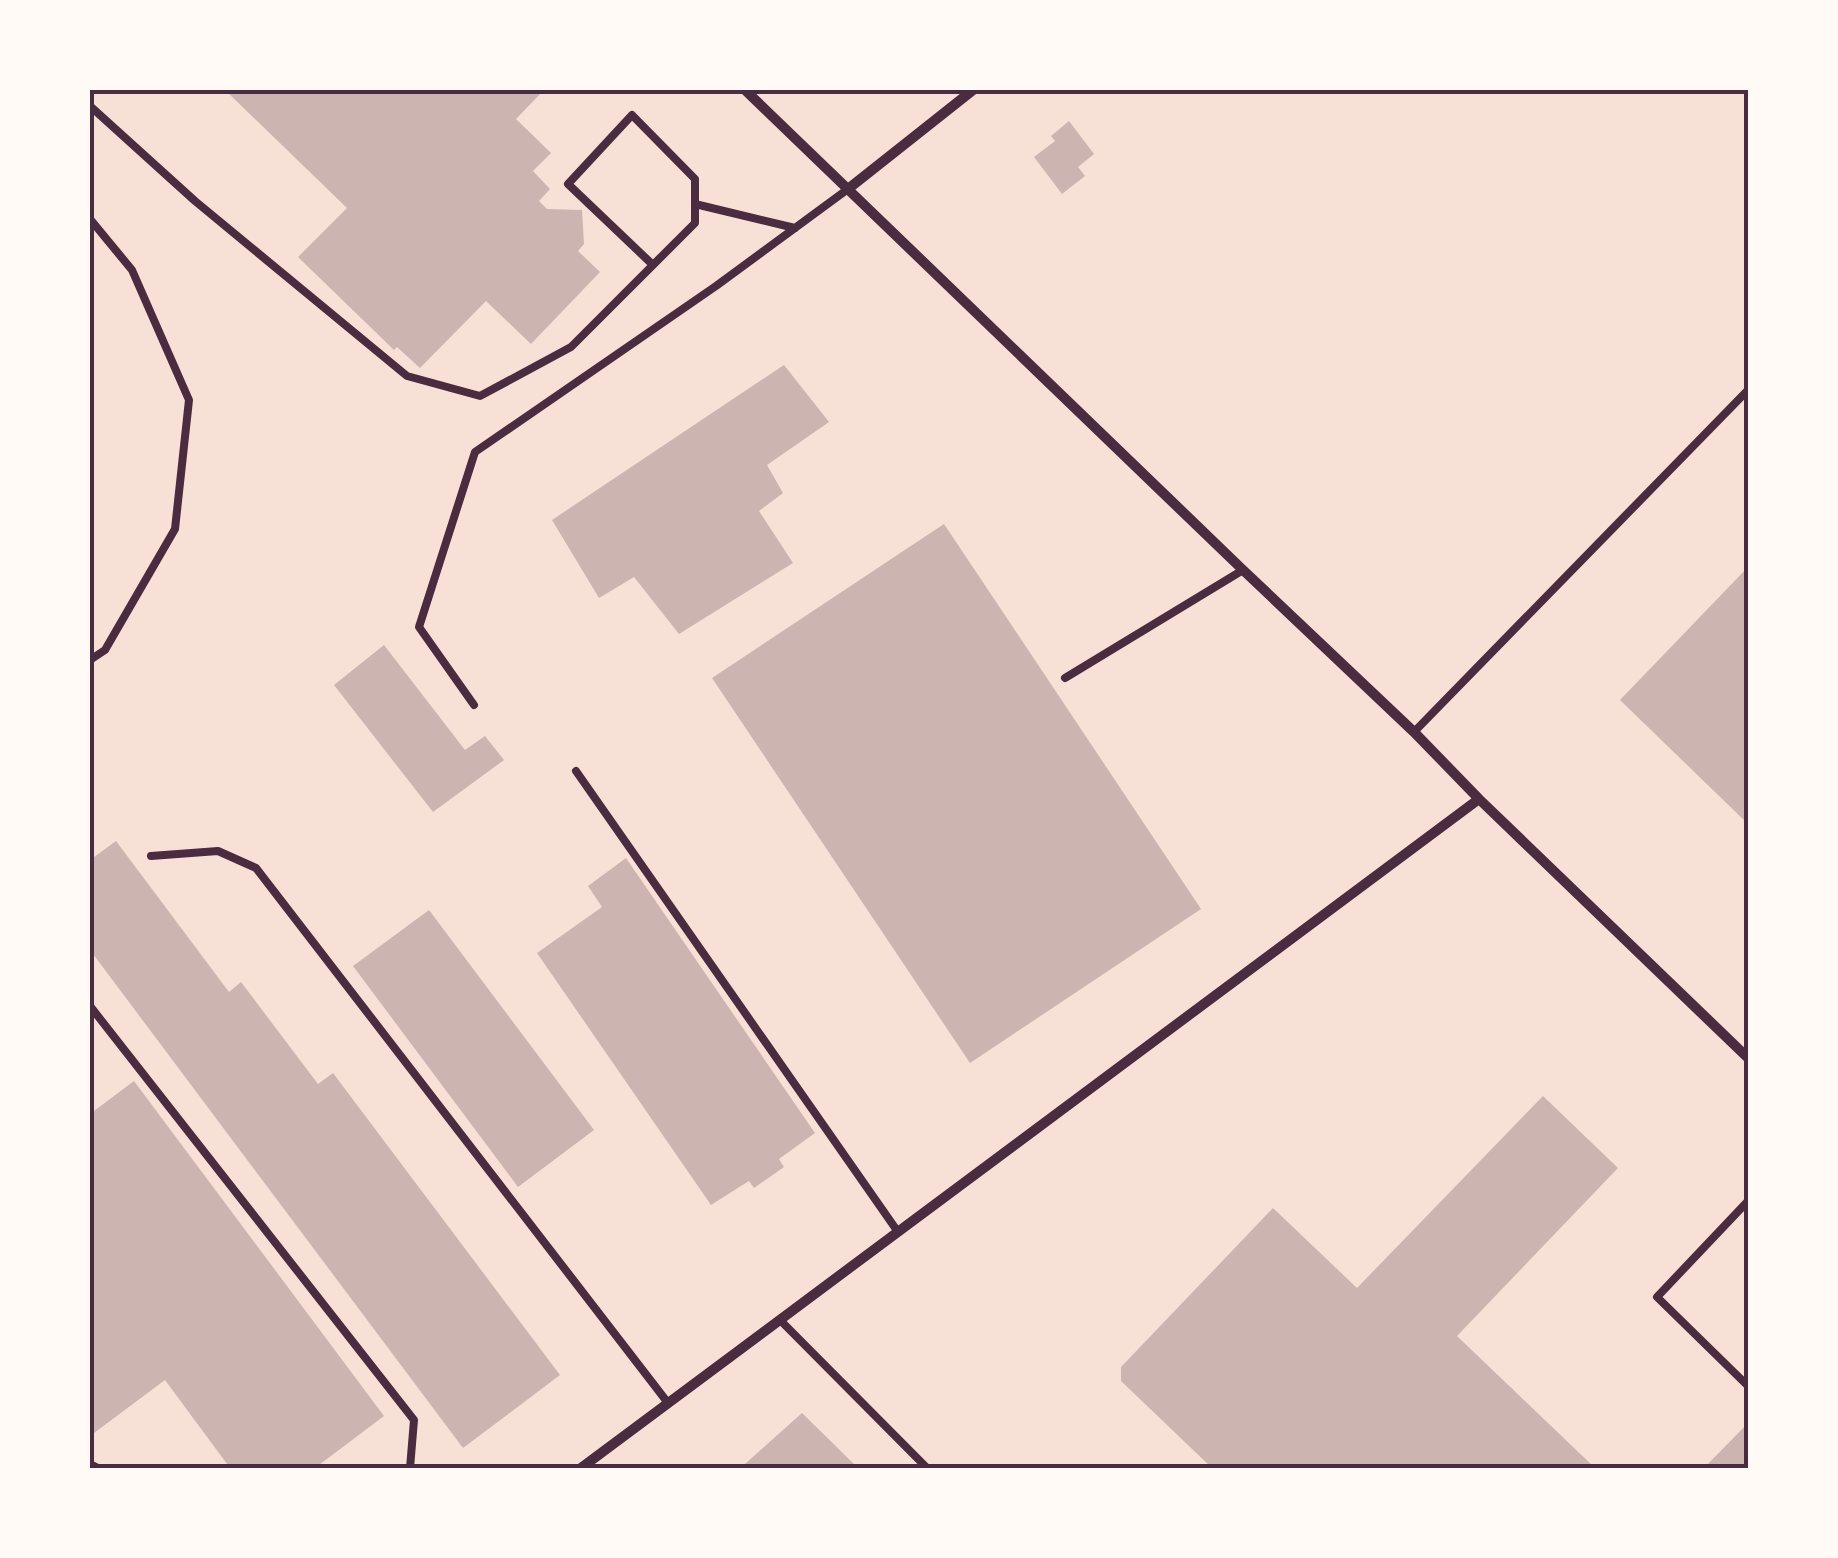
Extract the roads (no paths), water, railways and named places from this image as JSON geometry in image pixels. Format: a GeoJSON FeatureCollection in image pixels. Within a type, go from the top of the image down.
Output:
{"type":"FeatureCollection","features":[{"type":"Feature","properties":{"kind":"street"},"geometry":{"type":"LineString","coordinates":[[745,90],[1748,1058]]}},
{"type":"Feature","properties":{"kind":"street"},"geometry":{"type":"LineString","coordinates":[[848,189],[973,90]]}},
{"type":"Feature","properties":{"kind":"street"},"geometry":{"type":"LineString","coordinates":[[581,1468],[1480,799]]}},
{"type":"Feature","properties":{"kind":"lane"},"geometry":{"type":"LineString","coordinates":[[90,106],[194,201],[407,376],[480,396],[571,347],[695,223],[695,180],[632,115],[568,184],[653,264]]}},
{"type":"Feature","properties":{"kind":"lane"},"geometry":{"type":"LineString","coordinates":[[474,705],[418,627],[476,452],[716,286],[848,189]]}},
{"type":"Feature","properties":{"kind":"lane"},"geometry":{"type":"LineString","coordinates":[[695,204],[795,228]]}},
{"type":"Feature","properties":{"kind":"lane"},"geometry":{"type":"LineString","coordinates":[[90,219],[132,270],[189,400],[174,530],[105,650],[90,660]]}},
{"type":"Feature","properties":{"kind":"lane"},"geometry":{"type":"LineString","coordinates":[[1414,732],[1748,390]]}},
{"type":"Feature","properties":{"kind":"lane"},"geometry":{"type":"LineString","coordinates":[[1065,678],[1243,570]]}},
{"type":"Feature","properties":{"kind":"lane"},"geometry":{"type":"LineString","coordinates":[[576,770],[898,1232]]}},
{"type":"Feature","properties":{"kind":"lane"},"geometry":{"type":"LineString","coordinates":[[151,856],[218,851],[256,868],[668,1403]]}},
{"type":"Feature","properties":{"kind":"lane"},"geometry":{"type":"LineString","coordinates":[[90,1006],[414,1420],[410,1468]]}},
{"type":"Feature","properties":{"kind":"lane"},"geometry":{"type":"LineString","coordinates":[[1748,1201],[1657,1297],[1748,1386]]}},
{"type":"Feature","properties":{"kind":"lane"},"geometry":{"type":"LineString","coordinates":[[780,1320],[927,1468]]}},
{"type":"Feature","properties":{"kind":"lane"},"geometry":{"type":"LineString","coordinates":[[90,1464],[98,1468]]}}]}
